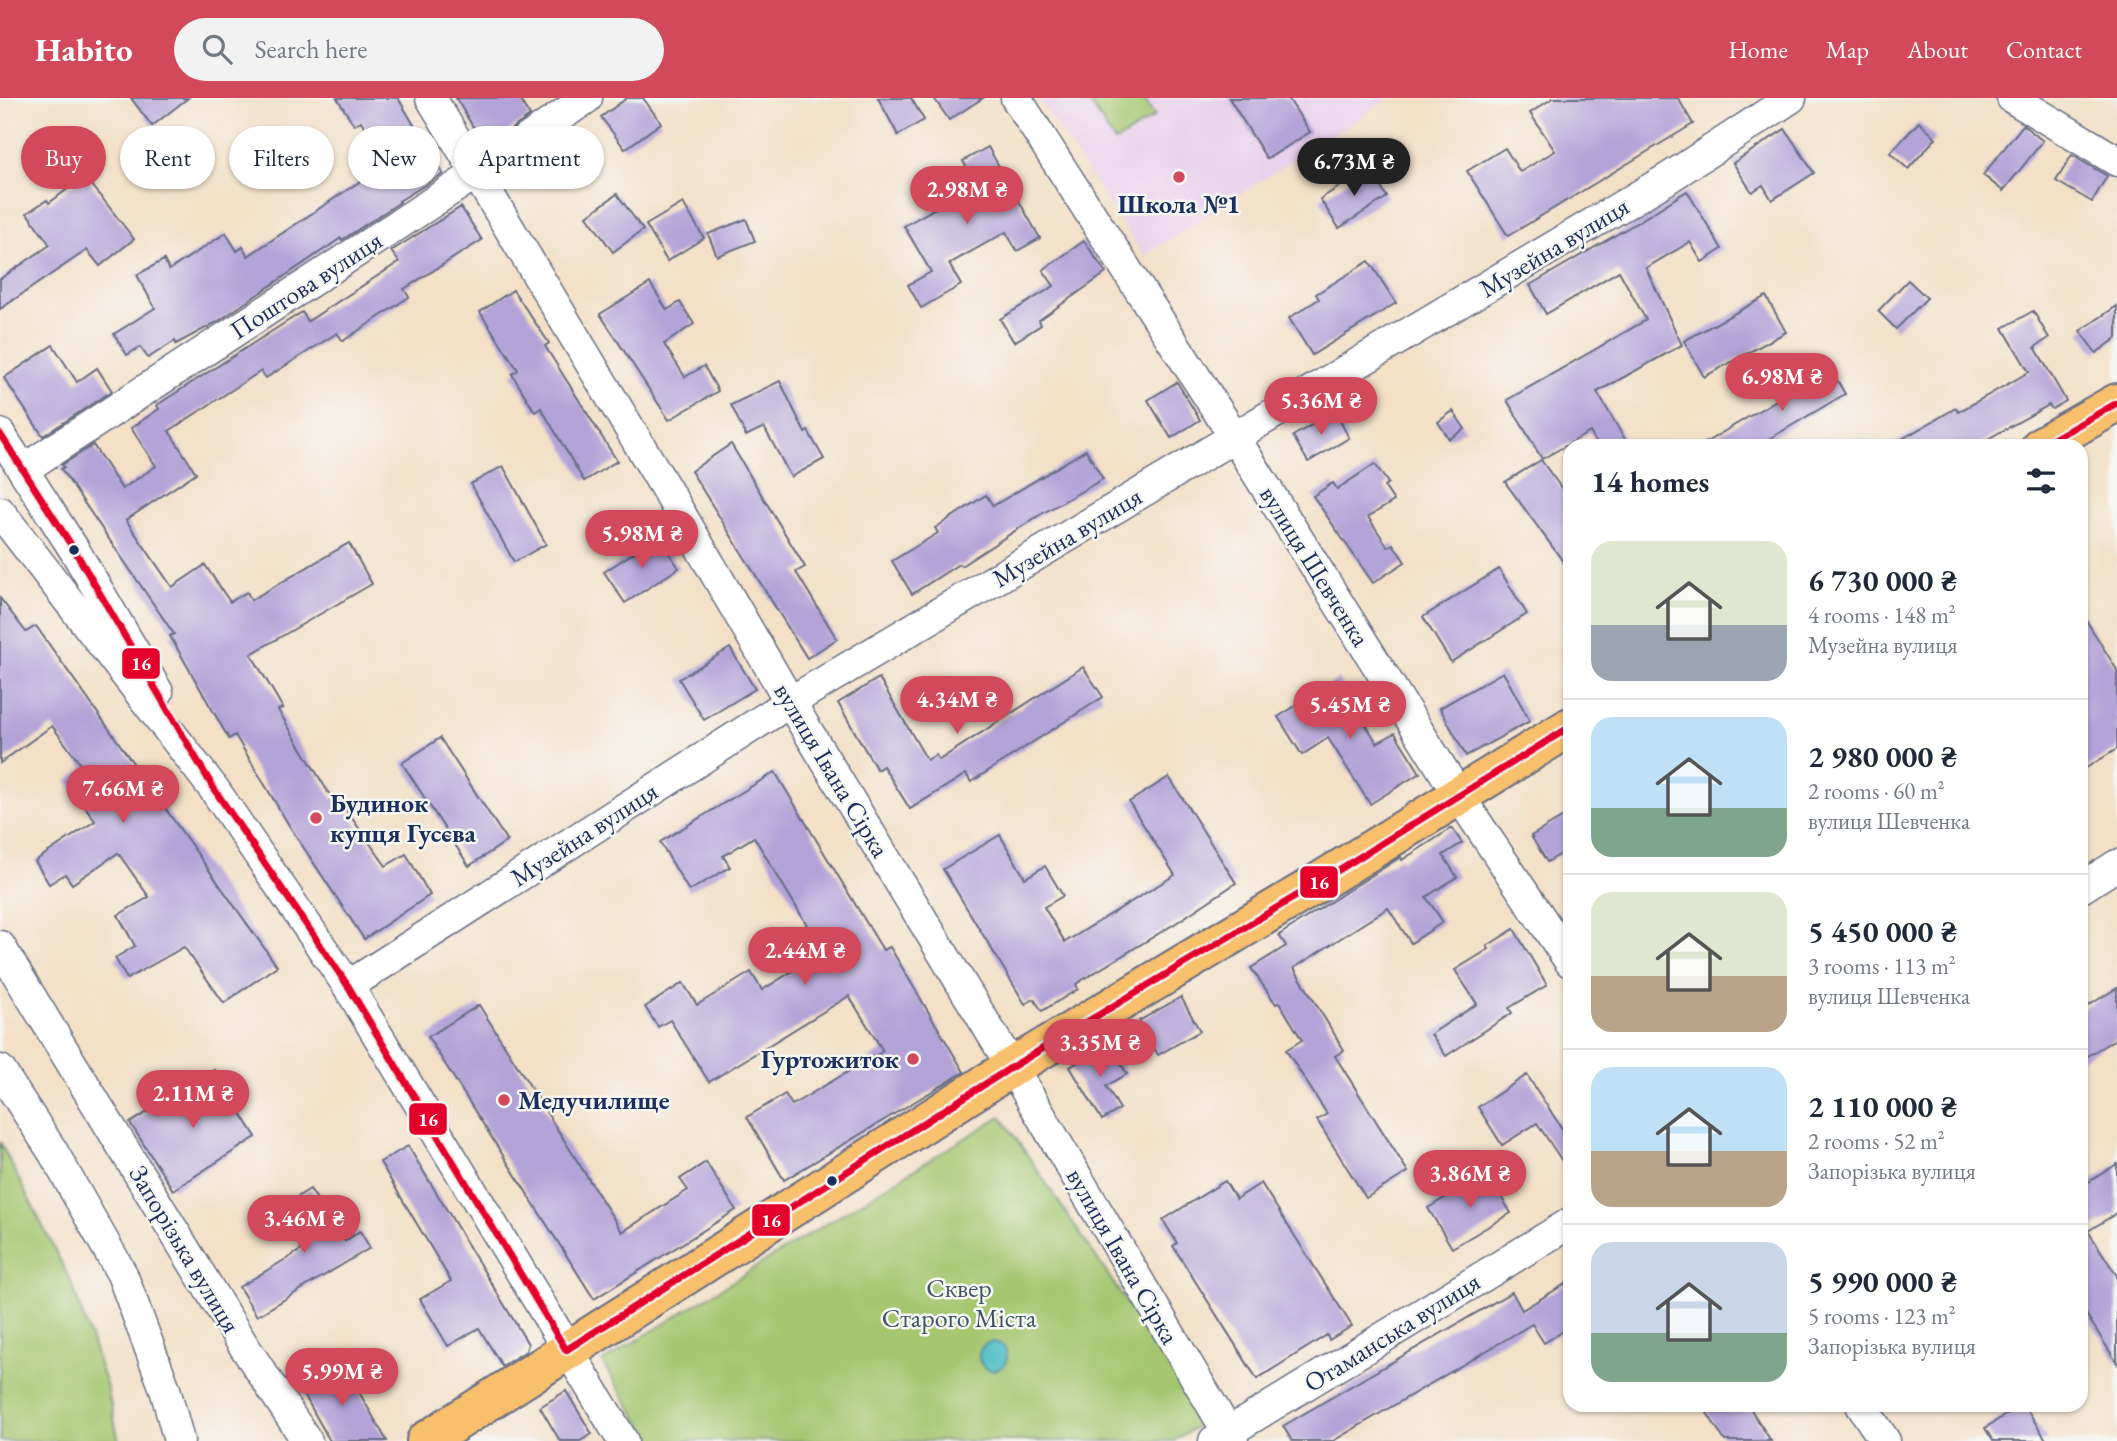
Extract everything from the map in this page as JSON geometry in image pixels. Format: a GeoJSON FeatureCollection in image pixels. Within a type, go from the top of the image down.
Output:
{"type":"FeatureCollection","features":[{"type":"Feature","properties":{"kind":"main road"},"geometry":{"type":"LineString","coordinates":[[2053,439],[2117,403]]}},
{"type":"Feature","properties":{"kind":"main road"},"geometry":{"type":"LineString","coordinates":[[426,1441],[1012,1067],[1563,731]]}},
{"type":"Feature","properties":{"kind":"street","name":"вулиця Івана Сірка"},"geometry":{"type":"LineString","coordinates":[[431,98],[454,136]]}},
{"type":"Feature","properties":{"kind":"street","name":"Поштова вулиця"},"geometry":{"type":"LineString","coordinates":[[546,126],[587,98]]}},
{"type":"Feature","properties":{"kind":"street","name":"вулиця Шевченка"},"geometry":{"type":"LineString","coordinates":[[1017,98],[1235,438],[1459,796],[1563,952]]}},
{"type":"Feature","properties":{"kind":"street","name":"Музейна вулиця"},"geometry":{"type":"LineString","coordinates":[[348,986],[790,702],[1667,179],[1791,98]]}},
{"type":"Feature","properties":{"kind":"street"},"geometry":{"type":"LineString","coordinates":[[2012,98],[2117,161]]}},
{"type":"Feature","properties":{"kind":"street","name":"Поштова вулиця"},"geometry":{"type":"LineString","coordinates":[[24,469],[454,188]]}},
{"type":"Feature","properties":{"kind":"street","name":"вулиця Івана Сірка"},"geometry":{"type":"LineString","coordinates":[[487,189],[790,702],[1012,1067],[1225,1438]]}},
{"type":"Feature","properties":{"kind":"street"},"geometry":{"type":"LineString","coordinates":[[0,434],[75,551],[214,789]]}},
{"type":"Feature","properties":{"kind":"street"},"geometry":{"type":"LineString","coordinates":[[0,512],[214,789],[348,986],[623,1441]]}},
{"type":"Feature","properties":{"kind":"street"},"geometry":{"type":"LineString","coordinates":[[2088,884],[2117,865]]}},
{"type":"Feature","properties":{"kind":"street","name":"Запорізька вулиця"},"geometry":{"type":"LineString","coordinates":[[0,946],[242,1343],[307,1441]]}},
{"type":"Feature","properties":{"kind":"street"},"geometry":{"type":"LineString","coordinates":[[0,1070],[53,1152],[122,1274],[165,1389],[178,1441]]}},
{"type":"Feature","properties":{"kind":"street","name":"Отаманська вулиця"},"geometry":{"type":"LineString","coordinates":[[1225,1438],[1563,1227]]}},
{"type":"Feature","properties":{"kind":"street"},"geometry":{"type":"LineString","coordinates":[[1866,1412],[1885,1441]]}},
{"type":"Feature","properties":{"kind":"shaded area","name":"Школа №1"},"geometry":{"type":"Polygon","coordinates":[[[1038,98],[1390,98],[1144,256],[1038,98]]]}},
{"type":"Feature","properties":{"kind":"green space"},"geometry":{"type":"Polygon","coordinates":[[[1087,98],[1143,98],[1155,116],[1115,142],[1087,98]]]}},
{"type":"Feature","properties":{"kind":"green space","name":"Сквер Старого Міста"},"geometry":{"type":"Polygon","coordinates":[[[1001,1116],[1206,1421],[1174,1441],[652,1441],[602,1362],[1001,1116]]]}},
{"type":"Feature","properties":{"kind":"green space"},"geometry":{"type":"Polygon","coordinates":[[[0,1142],[72,1284],[107,1388],[119,1441],[0,1441],[0,1142]]]}},
{"type":"Feature","properties":{"kind":"water"},"geometry":{"type":"Polygon","coordinates":[[[993,1342],[1003,1346],[1007,1356],[1003,1366],[993,1370],[983,1366],[979,1356],[983,1346],[993,1342]]]}},
{"type":"Feature","properties":{"kind":"building"},"geometry":{"type":"Polygon","coordinates":[[[131,98],[188,98],[152,126],[131,98]]]}},
{"type":"Feature","properties":{"kind":"building"},"geometry":{"type":"Polygon","coordinates":[[[337,98],[398,98],[415,126],[364,126],[361,121],[354,125],[337,98]]]}},
{"type":"Feature","properties":{"kind":"building"},"geometry":{"type":"Polygon","coordinates":[[[456,98],[519,98],[530,116],[515,126],[473,126],[456,98]]]}},
{"type":"Feature","properties":{"kind":"building"},"geometry":{"type":"Polygon","coordinates":[[[627,98],[643,98],[661,123],[625,149],[601,117],[627,98]]]}},
{"type":"Feature","properties":{"kind":"building"},"geometry":{"type":"Polygon","coordinates":[[[878,98],[911,98],[924,120],[898,135],[878,98]]]}},
{"type":"Feature","properties":{"kind":"building"},"geometry":{"type":"Polygon","coordinates":[[[934,98],[983,98],[949,120],[934,98]]]}},
{"type":"Feature","properties":{"kind":"building"},"geometry":{"type":"Polygon","coordinates":[[[1229,98],[1288,98],[1310,132],[1267,159],[1229,98]]]}},
{"type":"Feature","properties":{"kind":"building"},"geometry":{"type":"Polygon","coordinates":[[[1553,98],[1678,98],[1693,124],[1508,236],[1467,171],[1505,148],[1520,172],[1555,151],[1530,113],[1553,98]]]}},
{"type":"Feature","properties":{"kind":"building"},"geometry":{"type":"Polygon","coordinates":[[[1919,122],[1936,138],[1908,169],[1890,153],[1919,122]]]}},
{"type":"Feature","properties":{"kind":"building"},"geometry":{"type":"Polygon","coordinates":[[[2023,125],[2043,141],[2003,191],[1983,175],[2023,125]]]}},
{"type":"Feature","properties":{"kind":"building"},"geometry":{"type":"Polygon","coordinates":[[[1785,129],[1814,173],[1772,200],[1763,185],[1752,192],[1733,163],[1785,129]]]}},
{"type":"Feature","properties":{"kind":"building"},"geometry":{"type":"Polygon","coordinates":[[[988,147],[1040,238],[1017,251],[1006,232],[949,264],[961,285],[921,308],[908,285],[931,272],[904,226],[976,185],[963,161],[988,147]]]}},
{"type":"Feature","properties":{"kind":"building"},"geometry":{"type":"Polygon","coordinates":[[[2072,155],[2107,176],[2092,202],[2056,181],[2072,155]]]}},
{"type":"Feature","properties":{"kind":"building"},"geometry":{"type":"Polygon","coordinates":[[[1369,168],[1387,197],[1339,228],[1320,199],[1369,168]]]}},
{"type":"Feature","properties":{"kind":"building"},"geometry":{"type":"Polygon","coordinates":[[[68,189],[95,189],[134,239],[100,266],[87,250],[0,309],[0,279],[50,245],[27,213],[47,200],[49,203],[68,189]]]}},
{"type":"Feature","properties":{"kind":"building"},"geometry":{"type":"Polygon","coordinates":[[[348,189],[419,189],[217,322],[176,344],[175,341],[148,358],[140,347],[127,355],[114,334],[155,308],[137,275],[164,260],[169,270],[226,233],[237,251],[243,247],[248,256],[348,189]]]}},
{"type":"Feature","properties":{"kind":"building"},"geometry":{"type":"Polygon","coordinates":[[[1687,191],[1722,249],[1702,262],[1690,242],[1646,268],[1682,345],[1597,392],[1625,439],[1594,439],[1590,432],[1578,439],[1563,439],[1563,447],[1542,459],[1507,400],[1646,320],[1619,271],[1546,314],[1530,285],[1687,191]]]}},
{"type":"Feature","properties":{"kind":"building"},"geometry":{"type":"Polygon","coordinates":[[[617,194],[643,230],[613,252],[587,216],[617,194]]]}},
{"type":"Feature","properties":{"kind":"building"},"geometry":{"type":"Polygon","coordinates":[[[683,203],[704,238],[667,261],[646,225],[683,203]]]}},
{"type":"Feature","properties":{"kind":"building"},"geometry":{"type":"Polygon","coordinates":[[[461,207],[482,240],[404,289],[409,297],[343,341],[337,333],[266,378],[261,371],[169,431],[196,473],[126,520],[172,587],[205,565],[230,602],[247,592],[251,600],[349,543],[372,584],[251,654],[283,708],[278,710],[333,800],[336,796],[386,866],[406,854],[430,895],[364,939],[290,827],[235,735],[229,739],[170,636],[174,634],[61,469],[64,467],[62,465],[93,445],[122,489],[156,466],[131,428],[159,409],[157,405],[302,312],[308,321],[399,262],[391,251],[461,207]]]}},
{"type":"Feature","properties":{"kind":"building"},"geometry":{"type":"Polygon","coordinates":[[[746,219],[755,241],[717,256],[708,234],[746,219]]]}},
{"type":"Feature","properties":{"kind":"building"},"geometry":{"type":"Polygon","coordinates":[[[1084,241],[1106,273],[1039,320],[1041,325],[1014,342],[1000,319],[1054,286],[1043,270],[1084,241]]]}},
{"type":"Feature","properties":{"kind":"building"},"geometry":{"type":"Polygon","coordinates":[[[1369,261],[1396,303],[1312,355],[1289,318],[1319,299],[1316,294],[1369,261]]]}},
{"type":"Feature","properties":{"kind":"building"},"geometry":{"type":"Polygon","coordinates":[[[1908,280],[1927,298],[1896,329],[1878,311],[1908,280]]]}},
{"type":"Feature","properties":{"kind":"building"},"geometry":{"type":"Polygon","coordinates":[[[650,283],[667,310],[680,302],[694,324],[664,344],[685,377],[704,366],[718,391],[669,420],[600,314],[650,283]]]}},
{"type":"Feature","properties":{"kind":"building"},"geometry":{"type":"Polygon","coordinates":[[[513,290],[549,343],[545,346],[617,461],[584,481],[541,408],[535,412],[512,374],[518,370],[480,312],[513,290]]]}},
{"type":"Feature","properties":{"kind":"building"},"geometry":{"type":"Polygon","coordinates":[[[1766,296],[1786,332],[1704,377],[1684,341],[1766,296]]]}},
{"type":"Feature","properties":{"kind":"building"},"geometry":{"type":"Polygon","coordinates":[[[2117,306],[2117,338],[2096,353],[2080,331],[2117,306]]]}},
{"type":"Feature","properties":{"kind":"building"},"geometry":{"type":"Polygon","coordinates":[[[2033,311],[2049,338],[2035,347],[2066,401],[2052,409],[2049,405],[1988,439],[1902,439],[1956,408],[1958,412],[2029,372],[2003,328],[2033,311]]]}},
{"type":"Feature","properties":{"kind":"building"},"geometry":{"type":"Polygon","coordinates":[[[53,345],[77,382],[97,368],[112,391],[43,436],[4,378],[53,345]]]}},
{"type":"Feature","properties":{"kind":"building"},"geometry":{"type":"Polygon","coordinates":[[[1830,368],[1845,394],[1769,439],[1712,439],[1830,368]]]}},
{"type":"Feature","properties":{"kind":"building"},"geometry":{"type":"Polygon","coordinates":[[[780,381],[805,433],[808,431],[824,459],[791,477],[764,427],[746,436],[731,405],[780,381]]]}},
{"type":"Feature","properties":{"kind":"building"},"geometry":{"type":"Polygon","coordinates":[[[1177,382],[1200,420],[1171,438],[1148,400],[1177,382]]]}},
{"type":"Feature","properties":{"kind":"building"},"geometry":{"type":"Polygon","coordinates":[[[1453,411],[1465,429],[1449,439],[1438,422],[1453,411]]]}},
{"type":"Feature","properties":{"kind":"building"},"geometry":{"type":"Polygon","coordinates":[[[1328,415],[1332,420],[1338,417],[1349,438],[1308,462],[1293,436],[1328,415]]]}},
{"type":"Feature","properties":{"kind":"building"},"geometry":{"type":"Polygon","coordinates":[[[731,444],[805,567],[796,572],[837,639],[807,658],[691,471],[731,444]]]}},
{"type":"Feature","properties":{"kind":"building"},"geometry":{"type":"Polygon","coordinates":[[[1086,450],[1103,479],[912,594],[892,561],[938,533],[935,528],[986,495],[993,506],[1086,450]]]}},
{"type":"Feature","properties":{"kind":"building"},"geometry":{"type":"Polygon","coordinates":[[[1541,460],[1563,490],[1563,561],[1505,482],[1541,460]]]}},
{"type":"Feature","properties":{"kind":"building"},"geometry":{"type":"Polygon","coordinates":[[[1375,464],[1388,483],[1384,486],[1394,501],[1368,517],[1388,547],[1393,544],[1405,562],[1373,583],[1313,496],[1333,483],[1337,489],[1375,464]]]}},
{"type":"Feature","properties":{"kind":"building"},"geometry":{"type":"Polygon","coordinates":[[[503,466],[546,544],[514,562],[471,484],[503,466]]]}},
{"type":"Feature","properties":{"kind":"building"},"geometry":{"type":"Polygon","coordinates":[[[658,537],[679,568],[625,603],[604,572],[658,537]]]}},
{"type":"Feature","properties":{"kind":"building"},"geometry":{"type":"Polygon","coordinates":[[[1499,569],[1527,614],[1451,662],[1423,617],[1499,569]]]}},
{"type":"Feature","properties":{"kind":"building"},"geometry":{"type":"Polygon","coordinates":[[[0,598],[26,632],[36,626],[277,966],[224,1003],[184,947],[127,979],[115,958],[135,946],[118,915],[149,897],[118,853],[72,884],[65,874],[49,884],[35,861],[95,821],[67,781],[84,769],[52,726],[0,763],[0,598]]]}},
{"type":"Feature","properties":{"kind":"building"},"geometry":{"type":"Polygon","coordinates":[[[2088,623],[2117,670],[2117,749],[2088,767],[2088,623]]]}},
{"type":"Feature","properties":{"kind":"building"},"geometry":{"type":"Polygon","coordinates":[[[730,648],[755,689],[704,720],[679,679],[730,648]]]}},
{"type":"Feature","properties":{"kind":"building"},"geometry":{"type":"Polygon","coordinates":[[[1083,667],[1103,697],[971,782],[966,774],[910,809],[883,766],[877,770],[838,703],[879,678],[927,760],[936,755],[939,760],[1083,667]]]}},
{"type":"Feature","properties":{"kind":"building"},"geometry":{"type":"Polygon","coordinates":[[[1503,672],[1530,721],[1466,756],[1440,708],[1503,672]]]}},
{"type":"Feature","properties":{"kind":"building"},"geometry":{"type":"Polygon","coordinates":[[[1338,679],[1377,743],[1395,733],[1420,773],[1370,804],[1328,738],[1302,755],[1278,717],[1338,679]]]}},
{"type":"Feature","properties":{"kind":"building"},"geometry":{"type":"Polygon","coordinates":[[[440,738],[507,841],[469,866],[402,763],[440,738]]]}},
{"type":"Feature","properties":{"kind":"building"},"geometry":{"type":"Polygon","coordinates":[[[775,772],[883,950],[890,947],[964,1072],[784,1180],[747,1117],[785,1094],[792,1105],[883,1051],[849,996],[709,1082],[670,1020],[658,1027],[645,1007],[683,983],[697,1005],[751,972],[762,990],[812,959],[795,932],[807,925],[754,837],[723,856],[730,867],[689,891],[660,842],[775,772]]]}},
{"type":"Feature","properties":{"kind":"building"},"geometry":{"type":"Polygon","coordinates":[[[1169,777],[1236,883],[1076,984],[1078,989],[1042,1011],[1034,999],[1025,1004],[943,869],[1000,835],[1025,878],[1045,866],[1063,896],[1044,907],[1065,942],[1175,875],[1129,802],[1169,777]]]}},
{"type":"Feature","properties":{"kind":"building"},"geometry":{"type":"Polygon","coordinates":[[[1563,817],[1563,853],[1547,862],[1531,836],[1563,817]]]}},
{"type":"Feature","properties":{"kind":"building"},"geometry":{"type":"Polygon","coordinates":[[[1452,828],[1462,843],[1443,855],[1457,877],[1426,897],[1443,922],[1411,943],[1388,908],[1294,968],[1344,1050],[1335,1056],[1408,1172],[1366,1198],[1317,1120],[1327,1114],[1286,1050],[1302,1040],[1279,1002],[1276,1004],[1251,968],[1286,946],[1279,935],[1401,857],[1402,860],[1452,828]]]}},
{"type":"Feature","properties":{"kind":"building"},"geometry":{"type":"Polygon","coordinates":[[[1514,929],[1547,985],[1509,1008],[1512,1013],[1446,1056],[1431,1034],[1477,1004],[1455,970],[1489,949],[1487,946],[1514,929]]]}},
{"type":"Feature","properties":{"kind":"building"},"geometry":{"type":"Polygon","coordinates":[[[2117,988],[2117,1038],[2088,1056],[2088,1006],[2117,988]]]}},
{"type":"Feature","properties":{"kind":"building"},"geometry":{"type":"Polygon","coordinates":[[[1181,997],[1200,1031],[1158,1055],[1139,1021],[1181,997]]]}},
{"type":"Feature","properties":{"kind":"building","name":"Медучилище"},"geometry":{"type":"Polygon","coordinates":[[[479,1005],[622,1232],[688,1190],[680,1179],[706,1162],[736,1210],[594,1299],[428,1037],[479,1005]]]}},
{"type":"Feature","properties":{"kind":"building"},"geometry":{"type":"Polygon","coordinates":[[[1108,1043],[1127,1074],[1106,1086],[1120,1109],[1102,1120],[1070,1067],[1108,1043]]]}},
{"type":"Feature","properties":{"kind":"building"},"geometry":{"type":"Polygon","coordinates":[[[214,1070],[256,1137],[173,1190],[130,1123],[214,1070]]]}},
{"type":"Feature","properties":{"kind":"building"},"geometry":{"type":"Polygon","coordinates":[[[1527,1075],[1563,1130],[1563,1162],[1537,1123],[1502,1145],[1478,1107],[1527,1075]]]}},
{"type":"Feature","properties":{"kind":"building"},"geometry":{"type":"Polygon","coordinates":[[[408,1146],[528,1344],[526,1351],[502,1366],[479,1328],[448,1346],[420,1299],[451,1281],[380,1162],[408,1146]]]}},
{"type":"Feature","properties":{"kind":"building"},"geometry":{"type":"Polygon","coordinates":[[[2117,1164],[2117,1213],[2088,1231],[2088,1183],[2117,1164]]]}},
{"type":"Feature","properties":{"kind":"building"},"geometry":{"type":"Polygon","coordinates":[[[1487,1173],[1511,1213],[1452,1248],[1428,1208],[1487,1173]]]}},
{"type":"Feature","properties":{"kind":"building"},"geometry":{"type":"Polygon","coordinates":[[[1225,1181],[1236,1199],[1261,1183],[1352,1326],[1329,1340],[1327,1335],[1257,1379],[1173,1246],[1177,1243],[1163,1220],[1225,1181]]]}},
{"type":"Feature","properties":{"kind":"building"},"geometry":{"type":"Polygon","coordinates":[[[310,1189],[345,1241],[360,1231],[370,1248],[257,1316],[239,1287],[303,1249],[279,1208],[310,1189]]]}},
{"type":"Feature","properties":{"kind":"building"},"geometry":{"type":"Polygon","coordinates":[[[2088,1231],[2117,1276],[2117,1363],[2088,1317],[2088,1231]]]}},
{"type":"Feature","properties":{"kind":"building"},"geometry":{"type":"Polygon","coordinates":[[[1563,1285],[1563,1331],[1544,1343],[1532,1324],[1333,1441],[1292,1441],[1283,1426],[1512,1292],[1522,1310],[1563,1285]]]}},
{"type":"Feature","properties":{"kind":"building"},"geometry":{"type":"Polygon","coordinates":[[[343,1364],[387,1441],[330,1441],[301,1389],[343,1364]]]}},
{"type":"Feature","properties":{"kind":"building"},"geometry":{"type":"Polygon","coordinates":[[[566,1391],[592,1434],[580,1441],[560,1441],[540,1407],[566,1391]]]}},
{"type":"Feature","properties":{"kind":"building"},"geometry":{"type":"Polygon","coordinates":[[[1706,1412],[1752,1412],[1771,1441],[1725,1441],[1706,1412]]]}},
{"type":"Feature","properties":{"kind":"building"},"geometry":{"type":"Polygon","coordinates":[[[2010,1412],[2028,1412],[2047,1441],[1993,1441],[1985,1428],[2010,1412]]]}},
{"type":"Feature","properties":{"kind":"transit line","name":"16"},"geometry":{"type":"LineString","coordinates":[[2053,439],[2117,403]]}},
{"type":"Feature","properties":{"kind":"transit line","name":"16"},"geometry":{"type":"LineString","coordinates":[[0,434],[75,551],[214,789],[348,986],[566,1350]]}},
{"type":"Feature","properties":{"kind":"transit line","name":"16"},"geometry":{"type":"LineString","coordinates":[[566,1350],[1012,1067],[1563,731]]}},
{"type":"Feature","properties":{"kind":"place","name":"Школа №1"},"geometry":{"type":"Point","coordinates":[1179,177]}},
{"type":"Feature","properties":{"kind":"place","name":"Будинок купця Гусєва"},"geometry":{"type":"Point","coordinates":[316,818]}},
{"type":"Feature","properties":{"kind":"place","name":"Гуртожиток"},"geometry":{"type":"Point","coordinates":[913,1059]}},
{"type":"Feature","properties":{"kind":"place","name":"Медучилище"},"geometry":{"type":"Point","coordinates":[504,1100]}}]}
